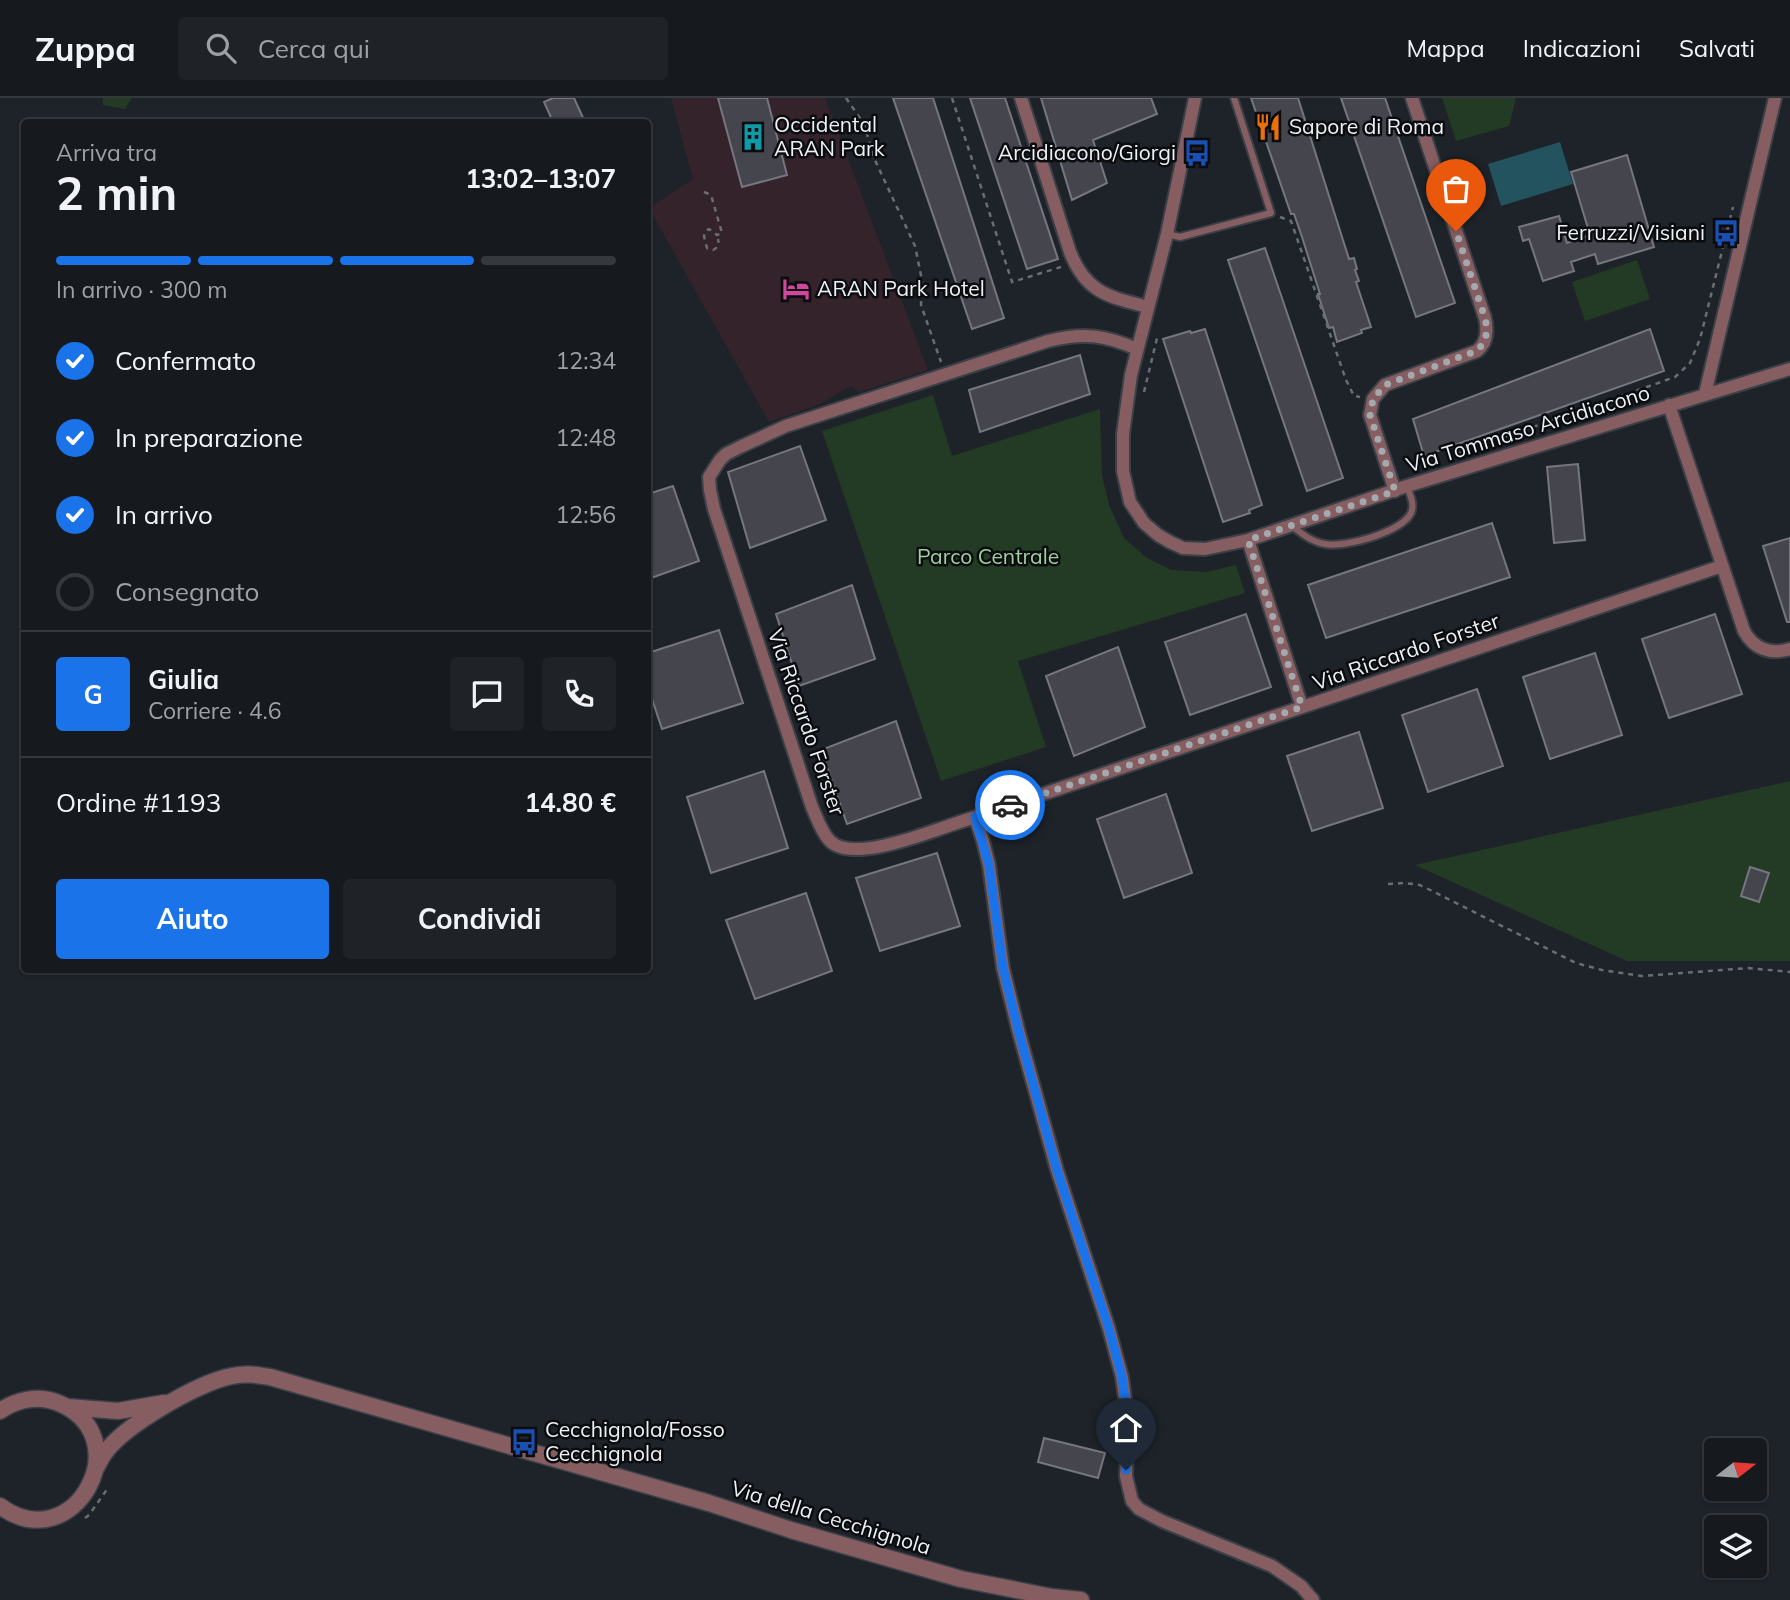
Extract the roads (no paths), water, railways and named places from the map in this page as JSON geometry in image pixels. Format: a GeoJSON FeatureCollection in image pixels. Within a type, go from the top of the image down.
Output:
{"type":"FeatureCollection","features":[{"type":"Feature","properties":{"kind":"street"},"geometry":{"type":"LineString","coordinates":[[1021,98],[1074,262],[1085,279],[1100,292],[1115,299],[1148,307]]}},
{"type":"Feature","properties":{"kind":"street","name":"Via Tommaso Arcidiacono"},"geometry":{"type":"LineString","coordinates":[[1195,98],[1167,234],[1129,386],[1123,434],[1124,479],[1134,509],[1144,523],[1158,535],[1184,548],[1213,548],[1248,540],[1401,488],[1790,369]]}},
{"type":"Feature","properties":{"kind":"street"},"geometry":{"type":"LineString","coordinates":[[1401,488],[1370,415],[1373,399],[1385,385],[1476,351],[1483,344],[1487,331],[1412,98]]}},
{"type":"Feature","properties":{"kind":"street"},"geometry":{"type":"LineString","coordinates":[[1705,394],[1775,98]]}},
{"type":"Feature","properties":{"kind":"street","name":"Via Riccardo Forster"},"geometry":{"type":"LineString","coordinates":[[1137,349],[1105,337],[1089,335],[1048,341],[763,436],[726,454],[714,468],[709,477],[714,509],[812,807],[826,837],[839,847],[866,849],[975,817],[1722,566]]}},
{"type":"Feature","properties":{"kind":"street"},"geometry":{"type":"LineString","coordinates":[[1669,405],[1747,636],[1759,648],[1768,651],[1790,649]]}},
{"type":"Feature","properties":{"kind":"street"},"geometry":{"type":"LineString","coordinates":[[1248,540],[1302,707]]}},
{"type":"Feature","properties":{"kind":"street"},"geometry":{"type":"LineString","coordinates":[[975,817],[989,865],[1003,968],[1019,1033],[1057,1170],[1122,1377],[1128,1420],[1126,1476],[1132,1501],[1139,1509],[1162,1521],[1272,1566],[1296,1582],[1313,1600]]}},
{"type":"Feature","properties":{"kind":"street","name":"Via della Cecchignola"},"geometry":{"type":"LineString","coordinates":[[0,1506],[10,1513],[29,1519],[49,1518],[68,1510],[83,1497],[104,1452],[123,1434],[170,1402],[213,1381],[233,1375],[254,1374],[709,1503],[791,1530],[961,1579],[1081,1600]]}},
{"type":"Feature","properties":{"kind":"street","name":"Via della Cecchignola"},"geometry":{"type":"LineString","coordinates":[[3,1409],[27,1399],[48,1399],[67,1407],[118,1411],[170,1402]]}},
{"type":"Feature","properties":{"kind":"street"},"geometry":{"type":"LineString","coordinates":[[67,1407],[88,1426],[97,1454],[96,1468]]}},
{"type":"Feature","properties":{"kind":"lane"},"geometry":{"type":"LineString","coordinates":[[1167,234],[1180,237],[1271,213],[1234,98]]}},
{"type":"Feature","properties":{"kind":"lane"},"geometry":{"type":"LineString","coordinates":[[1292,526],[1310,539],[1331,545],[1388,531],[1398,527],[1411,513],[1412,503],[1401,488]]}},
{"type":"Feature","properties":{"kind":"water"},"geometry":{"type":"Polygon","coordinates":[[[1560,142],[1573,184],[1501,206],[1488,164],[1560,142]]]}},
{"type":"Feature","properties":{"kind":"place","name":"Sapore di Roma"},"geometry":{"type":"Point","coordinates":[1268,127]}},
{"type":"Feature","properties":{"kind":"place","name":"Occidental ARAN Park"},"geometry":{"type":"Point","coordinates":[753,137]}},
{"type":"Feature","properties":{"kind":"place","name":"Arcidiacono/Giorgi"},"geometry":{"type":"Point","coordinates":[1197,153]}},
{"type":"Feature","properties":{"kind":"place","name":"Ferruzzi/Visiani"},"geometry":{"type":"Point","coordinates":[1726,233]}},
{"type":"Feature","properties":{"kind":"place","name":"ARAN Park Hotel"},"geometry":{"type":"Point","coordinates":[796,289]}},
{"type":"Feature","properties":{"kind":"place","name":"Cecchignola/Fosso Cecchignola"},"geometry":{"type":"Point","coordinates":[524,1442]}},
{"type":"Feature","properties":{"kind":"park label","name":"Parco Centrale"},"geometry":{"type":"Point","coordinates":[988,557]}}]}
